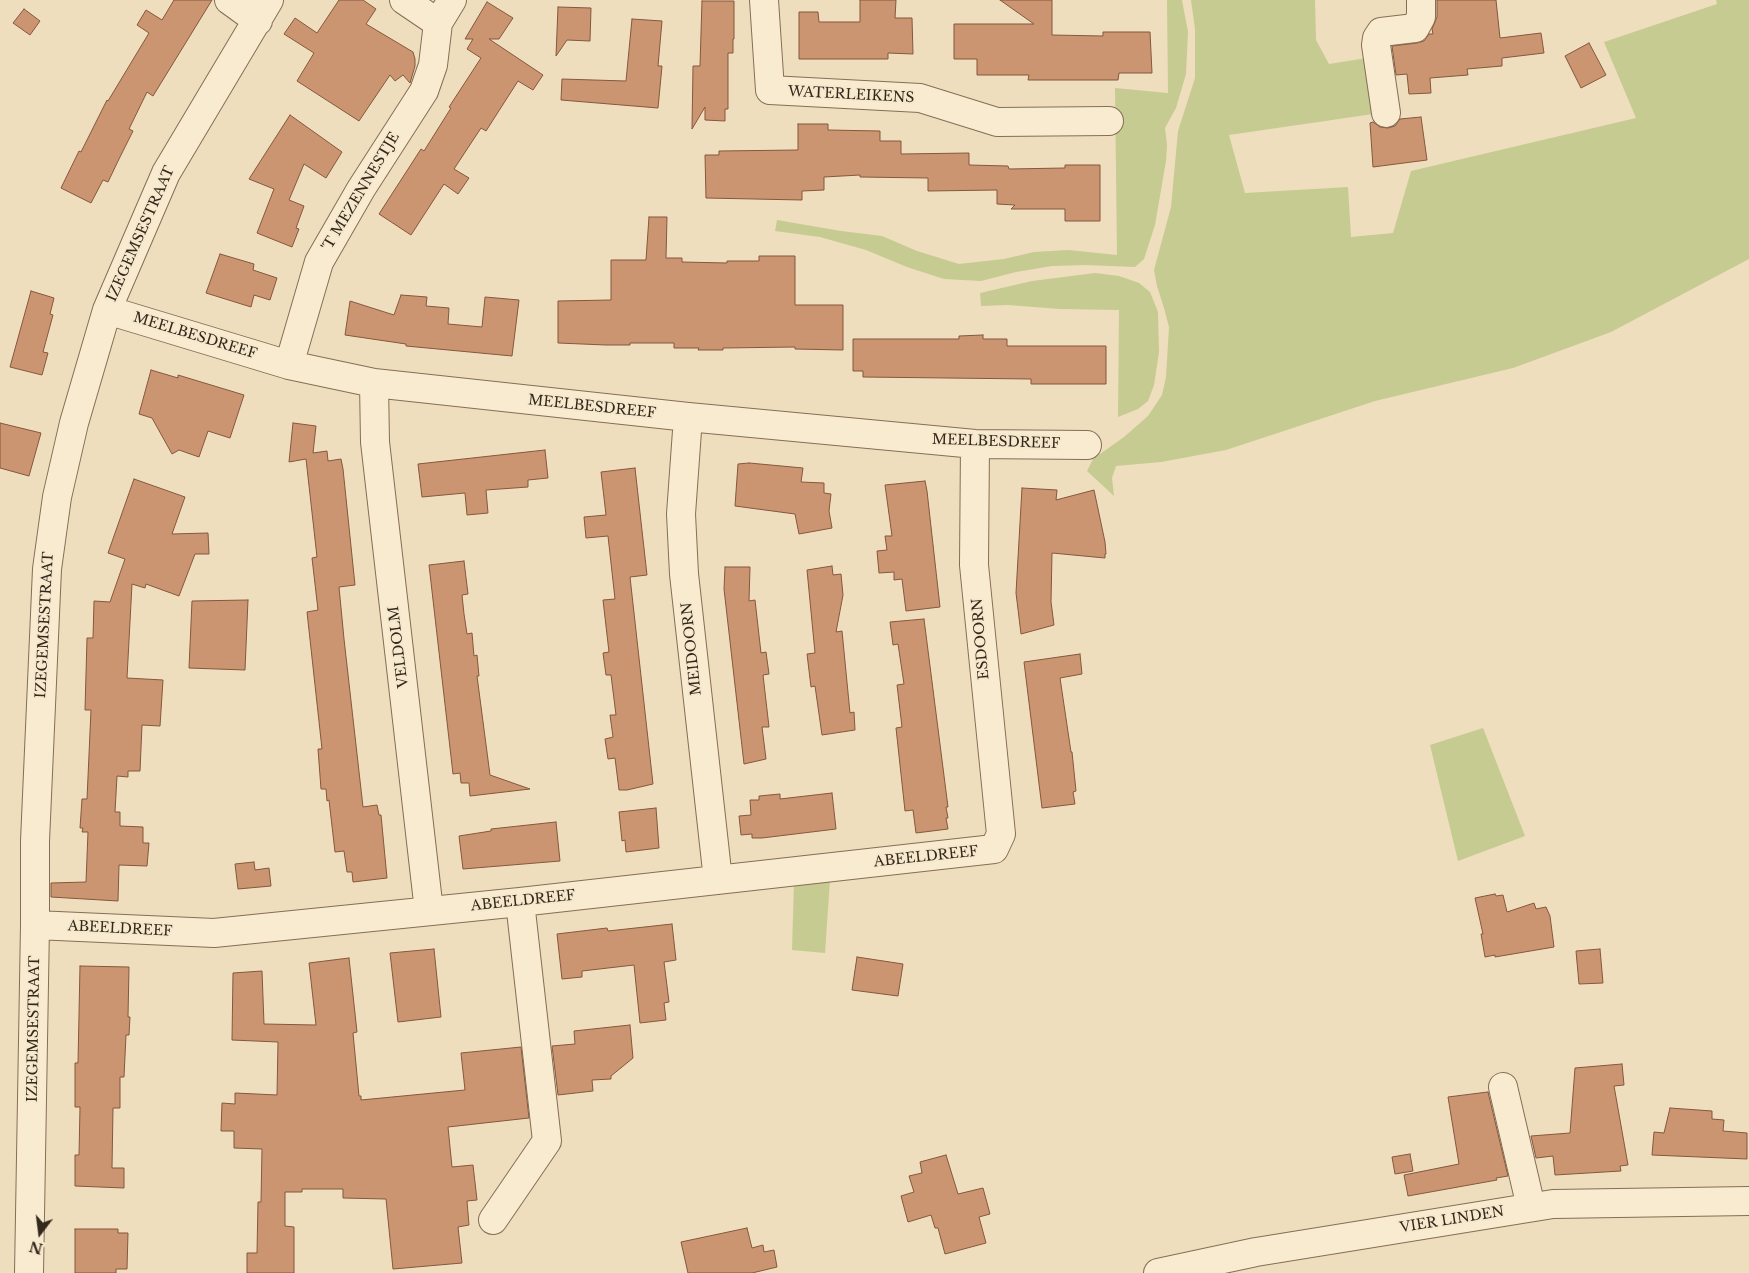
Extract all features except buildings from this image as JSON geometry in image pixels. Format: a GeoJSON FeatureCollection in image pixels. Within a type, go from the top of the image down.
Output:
{"type":"FeatureCollection","features":[{"type":"Feature","properties":{"kind":"street","name":"IZEGEMSESTRAAT"},"geometry":{"type":"LineString","coordinates":[[30,1273],[35,841],[46,569],[57,497],[74,423],[107,310],[166,173],[264,10],[229,0]]}},
{"type":"Feature","properties":{"kind":"street"},"geometry":{"type":"LineString","coordinates":[[404,0],[438,23],[452,0]]}},
{"type":"Feature","properties":{"kind":"street","name":"WATERLEIKENS"},"geometry":{"type":"LineString","coordinates":[[764,0],[770,90],[920,98],[997,122],[1109,121]]}},
{"type":"Feature","properties":{"kind":"street"},"geometry":{"type":"LineString","coordinates":[[1386,113],[1376,45],[1377,38],[1381,32],[1415,28],[1421,17],[1422,0]]}},
{"type":"Feature","properties":{"kind":"street","name":"'T MEZENNESTJE"},"geometry":{"type":"LineString","coordinates":[[289,365],[319,262],[361,189],[424,91],[433,66],[438,23]]}},
{"type":"Feature","properties":{"kind":"street","name":"MEELBESDREEF"},"geometry":{"type":"LineString","coordinates":[[107,310],[289,365],[374,382],[688,417],[975,444],[1087,445]]}},
{"type":"Feature","properties":{"kind":"street","name":"VELDOLM"},"geometry":{"type":"LineString","coordinates":[[374,382],[376,442],[429,911]]}},
{"type":"Feature","properties":{"kind":"street","name":"MEIDOORN"},"geometry":{"type":"LineString","coordinates":[[688,417],[681,514],[684,574],[718,880]]}},
{"type":"Feature","properties":{"kind":"street","name":"ESDOORN"},"geometry":{"type":"LineString","coordinates":[[975,444],[974,565],[1000,834]]}},
{"type":"Feature","properties":{"kind":"street","name":"ABEELDREEF"},"geometry":{"type":"LineString","coordinates":[[35,925],[214,933],[520,902],[994,849],[1000,834]]}},
{"type":"Feature","properties":{"kind":"street"},"geometry":{"type":"LineString","coordinates":[[493,1220],[547,1141],[520,902]]}},
{"type":"Feature","properties":{"kind":"street"},"geometry":{"type":"LineString","coordinates":[[1503,1087],[1531,1207]]}},
{"type":"Feature","properties":{"kind":"street","name":"VIER LINDEN"},"geometry":{"type":"LineString","coordinates":[[1158,1273],[1256,1252],[1553,1204],[1749,1201]]}},
{"type":"Feature","properties":{"kind":"green space"},"geometry":{"type":"Polygon","coordinates":[[[1167,0],[1182,0],[1188,32],[1186,74],[1176,108],[1165,128],[1166,161],[1155,225],[1144,259],[1135,267],[1052,266],[1016,272],[981,281],[944,279],[907,267],[866,250],[820,237],[775,231],[777,220],[882,236],[917,251],[959,264],[1004,259],[1034,252],[1068,250],[1117,255],[1115,88],[1168,93],[1167,0]]]}},
{"type":"Feature","properties":{"kind":"green space"},"geometry":{"type":"Polygon","coordinates":[[[1191,0],[1315,0],[1316,40],[1329,64],[1373,57],[1380,113],[1229,135],[1245,193],[1348,187],[1351,237],[1393,233],[1411,171],[1636,118],[1604,42],[1717,4],[1716,0],[1749,0],[1749,259],[1611,332],[1513,368],[1375,401],[1226,450],[1161,462],[1116,466],[1112,478],[1114,496],[1087,471],[1093,459],[1124,437],[1148,416],[1162,395],[1166,377],[1169,327],[1154,270],[1171,207],[1178,131],[1195,78],[1195,29],[1191,0]]]}},
{"type":"Feature","properties":{"kind":"green space"},"geometry":{"type":"Polygon","coordinates":[[[1095,273],[1119,276],[1139,283],[1150,292],[1158,312],[1159,352],[1154,385],[1148,401],[1138,409],[1118,417],[1119,310],[1060,309],[1008,305],[981,306],[980,293],[1032,281],[1095,273]]]}},
{"type":"Feature","properties":{"kind":"green space"},"geometry":{"type":"Polygon","coordinates":[[[1483,728],[1525,836],[1458,861],[1430,745],[1483,728]]]}},
{"type":"Feature","properties":{"kind":"green space"},"geometry":{"type":"Polygon","coordinates":[[[830,880],[825,953],[792,950],[794,882],[830,880]]]}}]}
